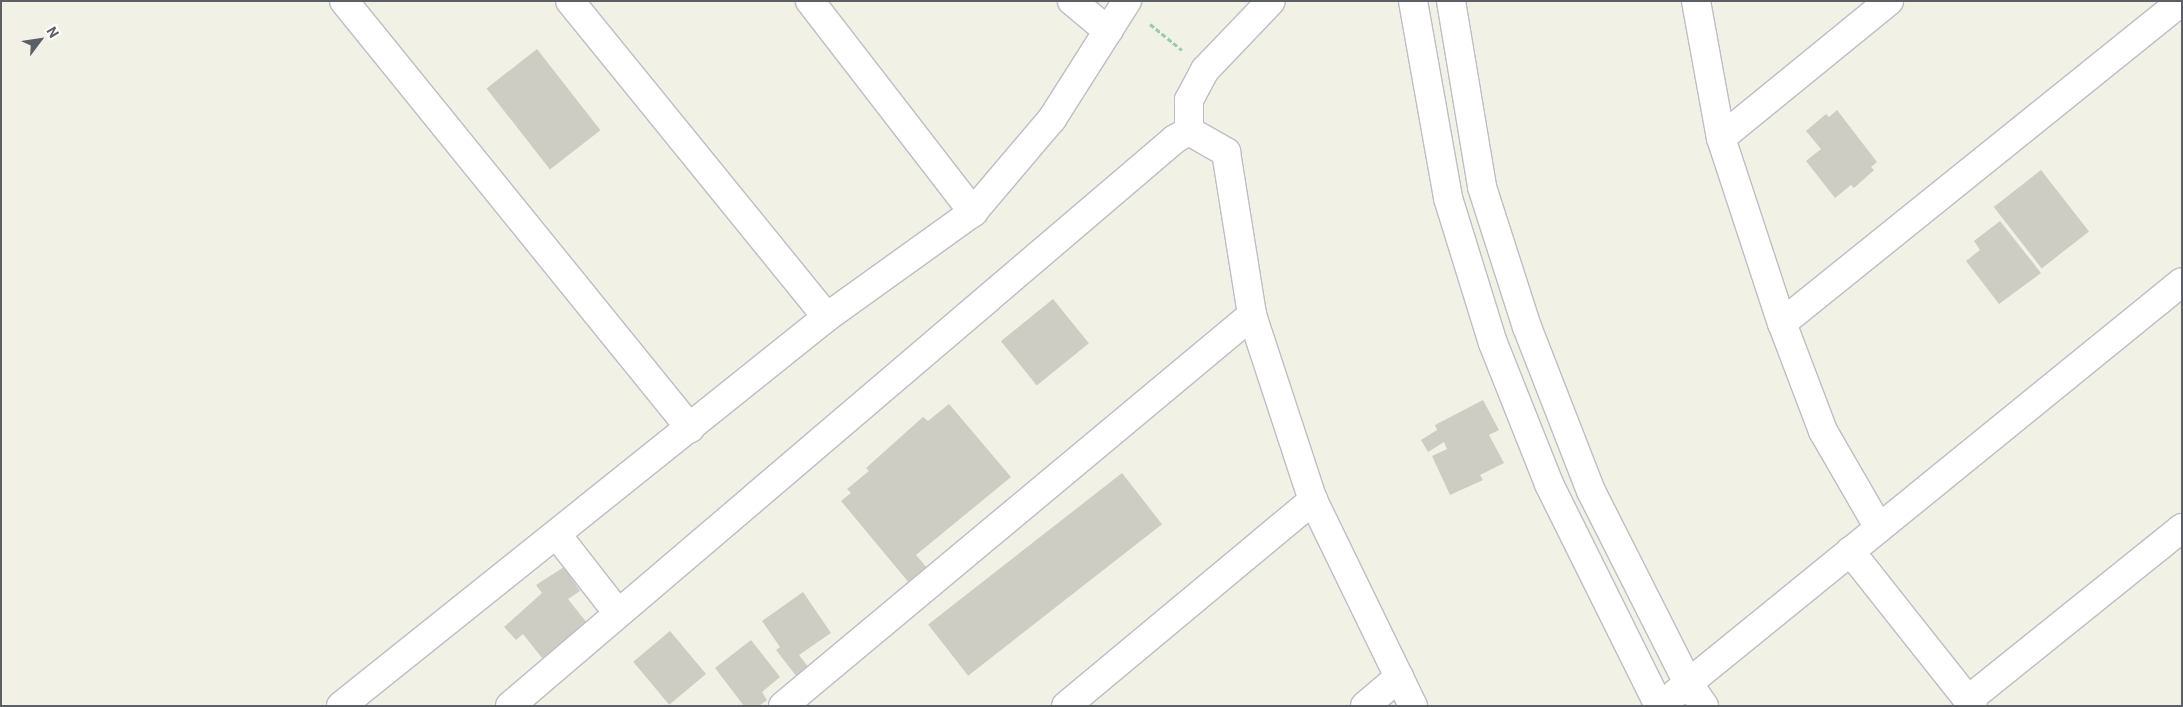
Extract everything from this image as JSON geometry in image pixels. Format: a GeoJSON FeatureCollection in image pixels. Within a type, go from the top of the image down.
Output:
{"type":"FeatureCollection","features":[{"type":"Feature","properties":{"kind":"street"},"geometry":{"type":"LineString","coordinates":[[344,1],[690,428]]}},
{"type":"Feature","properties":{"kind":"street"},"geometry":{"type":"LineString","coordinates":[[570,1],[827,318]]}},
{"type":"Feature","properties":{"kind":"street"},"geometry":{"type":"LineString","coordinates":[[810,1],[973,212]]}},
{"type":"Feature","properties":{"kind":"street"},"geometry":{"type":"LineString","coordinates":[[1072,1],[1108,31]]}},
{"type":"Feature","properties":{"kind":"street"},"geometry":{"type":"LineString","coordinates":[[1189,131],[1189,100],[1205,70],[1271,1]]}},
{"type":"Feature","properties":{"kind":"street"},"geometry":{"type":"LineString","coordinates":[[1413,1],[1448,198],[1493,343],[1549,484],[1660,706],[2182,282]]}},
{"type":"Feature","properties":{"kind":"street"},"geometry":{"type":"LineString","coordinates":[[1451,1],[1482,187],[1526,327],[1591,491],[1688,683],[1704,706]]}},
{"type":"Feature","properties":{"kind":"street"},"geometry":{"type":"LineString","coordinates":[[1696,1],[1721,138],[1782,323],[1823,430],[1879,528]]}},
{"type":"Feature","properties":{"kind":"street"},"geometry":{"type":"LineString","coordinates":[[1721,138],[1889,1]]}},
{"type":"Feature","properties":{"kind":"street"},"geometry":{"type":"LineString","coordinates":[[1782,323],[2182,1]]}},
{"type":"Feature","properties":{"kind":"street"},"geometry":{"type":"LineString","coordinates":[[341,706],[827,318],[973,212],[1052,118],[1126,3]]}},
{"type":"Feature","properties":{"kind":"street"},"geometry":{"type":"LineString","coordinates":[[1189,131],[1226,152],[1252,315],[1313,500],[1413,706]]}},
{"type":"Feature","properties":{"kind":"street"},"geometry":{"type":"LineString","coordinates":[[510,706],[1168,146],[1189,131]]}},
{"type":"Feature","properties":{"kind":"street"},"geometry":{"type":"LineString","coordinates":[[783,706],[1252,315]]}},
{"type":"Feature","properties":{"kind":"street"},"geometry":{"type":"LineString","coordinates":[[1066,706],[1313,500]]}},
{"type":"Feature","properties":{"kind":"street"},"geometry":{"type":"LineString","coordinates":[[1850,551],[1970,703],[2182,528]]}},
{"type":"Feature","properties":{"kind":"street"},"geometry":{"type":"LineString","coordinates":[[557,535],[618,613]]}},
{"type":"Feature","properties":{"kind":"street"},"geometry":{"type":"LineString","coordinates":[[1365,706],[1399,677]]}},
{"type":"Feature","properties":{"kind":"path"},"geometry":{"type":"LineString","coordinates":[[1126,3],[1205,70]]}},
{"type":"Feature","properties":{"kind":"building"},"geometry":{"type":"Polygon","coordinates":[[[537,49],[600,130],[550,170],[487,88],[537,49]]]}},
{"type":"Feature","properties":{"kind":"building"},"geometry":{"type":"Polygon","coordinates":[[[1837,110],[1877,162],[1871,167],[1874,170],[1854,188],[1851,185],[1835,198],[1806,161],[1821,149],[1806,131],[1826,114],[1829,117],[1837,110]]]}},
{"type":"Feature","properties":{"kind":"building"},"geometry":{"type":"Polygon","coordinates":[[[2041,170],[2089,231],[2042,268],[1994,207],[2041,170]]]}},
{"type":"Feature","properties":{"kind":"building"},"geometry":{"type":"Polygon","coordinates":[[[2000,221],[2041,273],[1999,304],[1966,261],[1980,250],[1974,241],[2000,221]]]}},
{"type":"Feature","properties":{"kind":"building"},"geometry":{"type":"Polygon","coordinates":[[[1053,299],[1089,343],[1037,385],[1001,341],[1053,299]]]}},
{"type":"Feature","properties":{"kind":"building"},"geometry":{"type":"Polygon","coordinates":[[[1483,400],[1499,430],[1489,435],[1504,463],[1480,475],[1483,480],[1450,495],[1432,456],[1447,449],[1444,442],[1428,452],[1421,440],[1437,430],[1435,425],[1483,400]]]}},
{"type":"Feature","properties":{"kind":"building"},"geometry":{"type":"Polygon","coordinates":[[[949,404],[1011,477],[916,555],[928,569],[910,584],[841,501],[851,493],[847,489],[869,471],[866,468],[923,417],[928,421],[949,404]]]}},
{"type":"Feature","properties":{"kind":"building"},"geometry":{"type":"Polygon","coordinates":[[[1122,473],[1162,524],[968,676],[928,624],[1122,473]]]}},
{"type":"Feature","properties":{"kind":"building"},"geometry":{"type":"Polygon","coordinates":[[[564,567],[580,591],[568,599],[587,623],[542,658],[523,634],[516,640],[504,627],[542,593],[536,585],[564,567]]]}},
{"type":"Feature","properties":{"kind":"building"},"geometry":{"type":"Polygon","coordinates":[[[803,592],[831,633],[799,655],[809,668],[797,677],[776,650],[780,647],[762,621],[803,592]]]}},
{"type":"Feature","properties":{"kind":"building"},"geometry":{"type":"Polygon","coordinates":[[[670,631],[706,674],[669,705],[633,662],[670,631]]]}},
{"type":"Feature","properties":{"kind":"building"},"geometry":{"type":"Polygon","coordinates":[[[751,640],[780,677],[762,692],[767,700],[759,706],[744,706],[715,668],[751,640]]]}}]}
